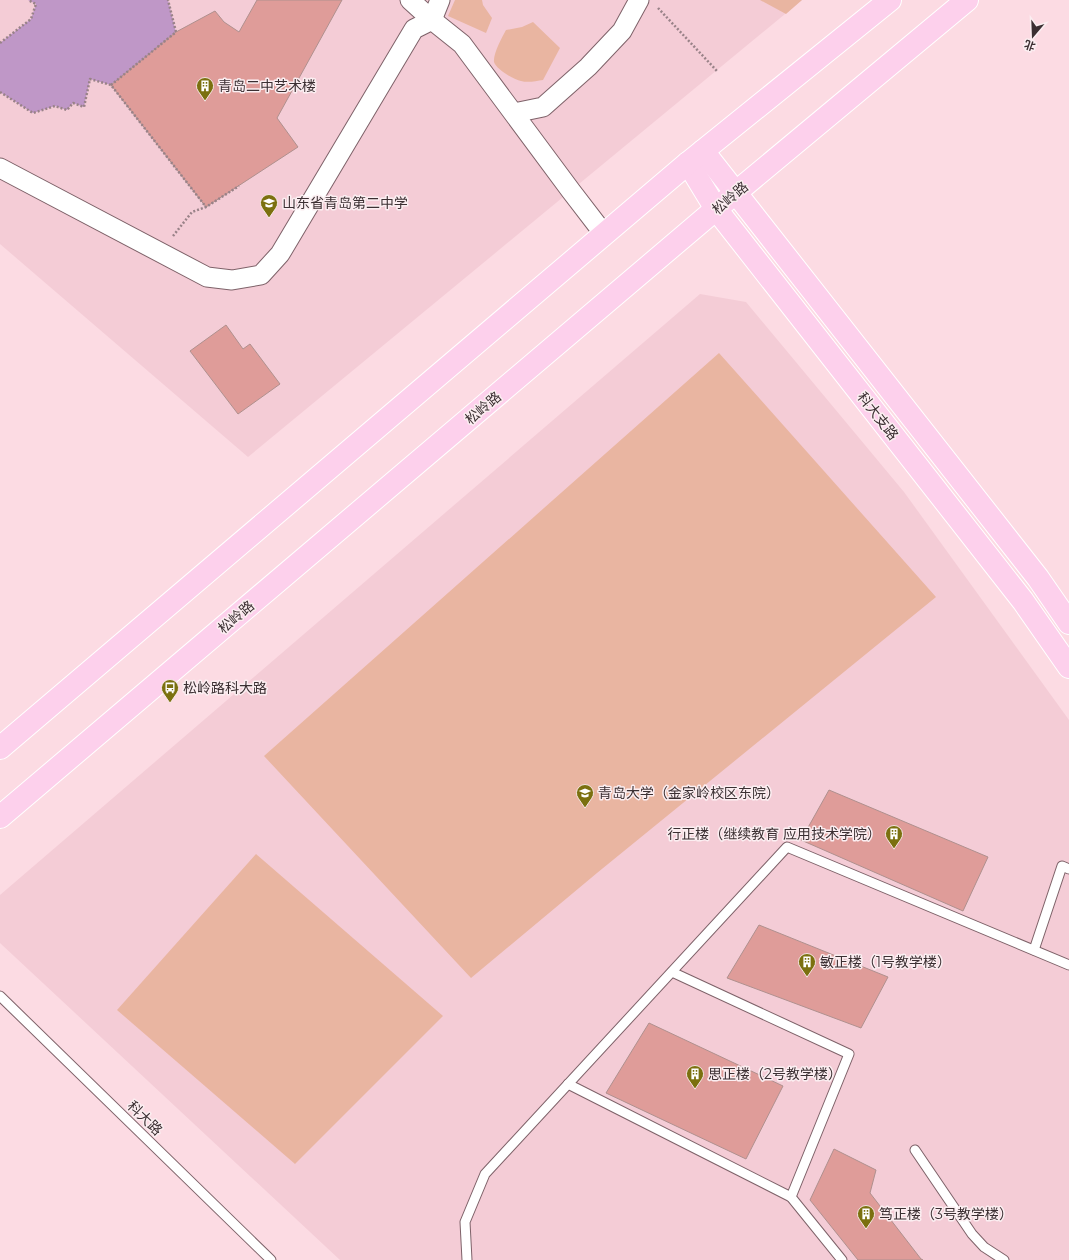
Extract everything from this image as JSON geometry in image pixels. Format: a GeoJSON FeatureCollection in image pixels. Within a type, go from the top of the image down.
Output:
{"type":"FeatureCollection","features":[{"type":"Feature","properties":{"kind":"main road"},"geometry":{"type":"LineString","coordinates":[[0,748],[695,157],[890,0]]}},
{"type":"Feature","properties":{"kind":"main road","name":"松岭路"},"geometry":{"type":"LineString","coordinates":[[0,818],[716,209],[967,0]]}},
{"type":"Feature","properties":{"kind":"main road","name":"科大支路"},"geometry":{"type":"LineString","coordinates":[[695,157],[737,193],[1038,578],[1069,623]]}},
{"type":"Feature","properties":{"kind":"main road","name":"科大支路"},"geometry":{"type":"LineString","coordinates":[[695,157],[716,209],[1024,601],[1069,668]]}},
{"type":"Feature","properties":{"kind":"street"},"geometry":{"type":"LineString","coordinates":[[410,0],[462,44],[604,234]]}},
{"type":"Feature","properties":{"kind":"street"},"geometry":{"type":"LineString","coordinates":[[0,168],[207,277],[232,280],[261,275],[280,254],[414,29],[432,20],[440,0]]}},
{"type":"Feature","properties":{"kind":"street"},"geometry":{"type":"LineString","coordinates":[[514,113],[543,107],[588,68],[648,3]]}},
{"type":"Feature","properties":{"kind":"lane"},"geometry":{"type":"LineString","coordinates":[[467,1260],[465,1222],[486,1174],[787,847],[1069,965]]}},
{"type":"Feature","properties":{"kind":"lane"},"geometry":{"type":"LineString","coordinates":[[1034,950],[1062,866],[1069,869]]}},
{"type":"Feature","properties":{"kind":"lane"},"geometry":{"type":"LineString","coordinates":[[672,972],[849,1054],[791,1197]]}},
{"type":"Feature","properties":{"kind":"lane","name":"科大路"},"geometry":{"type":"LineString","coordinates":[[0,996],[271,1260]]}},
{"type":"Feature","properties":{"kind":"lane"},"geometry":{"type":"LineString","coordinates":[[568,1084],[791,1197],[842,1260]]}},
{"type":"Feature","properties":{"kind":"lane"},"geometry":{"type":"LineString","coordinates":[[915,1150],[972,1234],[984,1247],[1004,1260]]}},
{"type":"Feature","properties":{"kind":"path"},"geometry":{"type":"LineString","coordinates":[[0,43],[31,20],[36,4],[28,0]]}},
{"type":"Feature","properties":{"kind":"path"},"geometry":{"type":"LineString","coordinates":[[111,85],[176,32],[168,0]]}},
{"type":"Feature","properties":{"kind":"path"},"geometry":{"type":"LineString","coordinates":[[648,3],[717,71]]}},
{"type":"Feature","properties":{"kind":"path"},"geometry":{"type":"LineString","coordinates":[[0,92],[33,113],[55,106],[67,110],[73,103],[84,107],[90,79],[111,85],[206,207]]}},
{"type":"Feature","properties":{"kind":"path"},"geometry":{"type":"LineString","coordinates":[[160,252],[192,212],[206,207],[239,186]]}},
{"type":"Feature","properties":{"kind":"shaded area","name":"山东省青岛第二中学"},"geometry":{"type":"Polygon","coordinates":[[[0,0],[802,0],[248,457],[0,244],[0,0]]]}},
{"type":"Feature","properties":{"kind":"shaded area"},"geometry":{"type":"Polygon","coordinates":[[[28,0],[168,0],[176,32],[111,85],[90,79],[84,107],[73,103],[67,110],[55,106],[33,113],[0,92],[0,43],[31,19],[36,4],[28,0]]]}},
{"type":"Feature","properties":{"kind":"shaded area"},"geometry":{"type":"Polygon","coordinates":[[[455,0],[482,0],[483,5],[492,18],[486,33],[448,16],[455,0]]]}},
{"type":"Feature","properties":{"kind":"shaded area"},"geometry":{"type":"Polygon","coordinates":[[[760,0],[802,0],[786,14],[760,0]]]}},
{"type":"Feature","properties":{"kind":"shaded area"},"geometry":{"type":"Polygon","coordinates":[[[533,22],[560,48],[543,80],[524,82],[514,79],[502,71],[495,65],[494,59],[498,46],[506,30],[522,27],[533,22]]]}},
{"type":"Feature","properties":{"kind":"shaded area","name":"青岛大学（金家岭校区东院）"},"geometry":{"type":"Polygon","coordinates":[[[700,294],[746,302],[904,492],[1069,720],[1069,1260],[340,1260],[0,943],[0,895],[700,294]]]}},
{"type":"Feature","properties":{"kind":"shaded area"},"geometry":{"type":"Polygon","coordinates":[[[719,353],[936,597],[597,873],[471,978],[264,756],[719,353]]]}},
{"type":"Feature","properties":{"kind":"shaded area"},"geometry":{"type":"Polygon","coordinates":[[[256,854],[443,1016],[295,1164],[117,1010],[256,854]]]}},
{"type":"Feature","properties":{"kind":"building","name":"青岛二中艺术楼"},"geometry":{"type":"Polygon","coordinates":[[[257,0],[342,0],[277,118],[298,147],[206,207],[111,85],[176,32],[215,11],[224,22],[239,32],[257,0]]]}},
{"type":"Feature","properties":{"kind":"building"},"geometry":{"type":"Polygon","coordinates":[[[226,325],[243,349],[250,344],[280,384],[238,414],[190,351],[226,325]]]}},
{"type":"Feature","properties":{"kind":"building","name":"行正楼（继续教育 应用技术学院）"},"geometry":{"type":"Polygon","coordinates":[[[829,790],[988,857],[963,911],[801,840],[829,790]]]}},
{"type":"Feature","properties":{"kind":"building","name":"敏正楼（1号教学楼）"},"geometry":{"type":"Polygon","coordinates":[[[759,925],[888,977],[861,1028],[727,978],[759,925]]]}},
{"type":"Feature","properties":{"kind":"building","name":"思正楼（2号教学楼）"},"geometry":{"type":"Polygon","coordinates":[[[649,1023],[783,1086],[746,1159],[606,1093],[649,1023]]]}},
{"type":"Feature","properties":{"kind":"building","name":"笃正楼（3号教学楼）"},"geometry":{"type":"Polygon","coordinates":[[[834,1149],[876,1170],[870,1193],[923,1260],[858,1260],[810,1200],[834,1149]]]}},
{"type":"Feature","properties":{"kind":"place","name":"青岛二中艺术楼"},"geometry":{"type":"Point","coordinates":[205,101]}},
{"type":"Feature","properties":{"kind":"place","name":"山东省青岛第二中学"},"geometry":{"type":"Point","coordinates":[269,218]}},
{"type":"Feature","properties":{"kind":"place","name":"松岭路科大路"},"geometry":{"type":"Point","coordinates":[170,703]}},
{"type":"Feature","properties":{"kind":"place","name":"青岛大学（金家岭校区东院）"},"geometry":{"type":"Point","coordinates":[585,808]}},
{"type":"Feature","properties":{"kind":"place","name":"行正楼（继续教育 应用技术学院）"},"geometry":{"type":"Point","coordinates":[894,849]}},
{"type":"Feature","properties":{"kind":"place","name":"敏正楼（1号教学楼）"},"geometry":{"type":"Point","coordinates":[807,977]}},
{"type":"Feature","properties":{"kind":"place","name":"思正楼（2号教学楼）"},"geometry":{"type":"Point","coordinates":[695,1089]}},
{"type":"Feature","properties":{"kind":"place","name":"笃正楼（3号教学楼）"},"geometry":{"type":"Point","coordinates":[866,1229]}}]}
